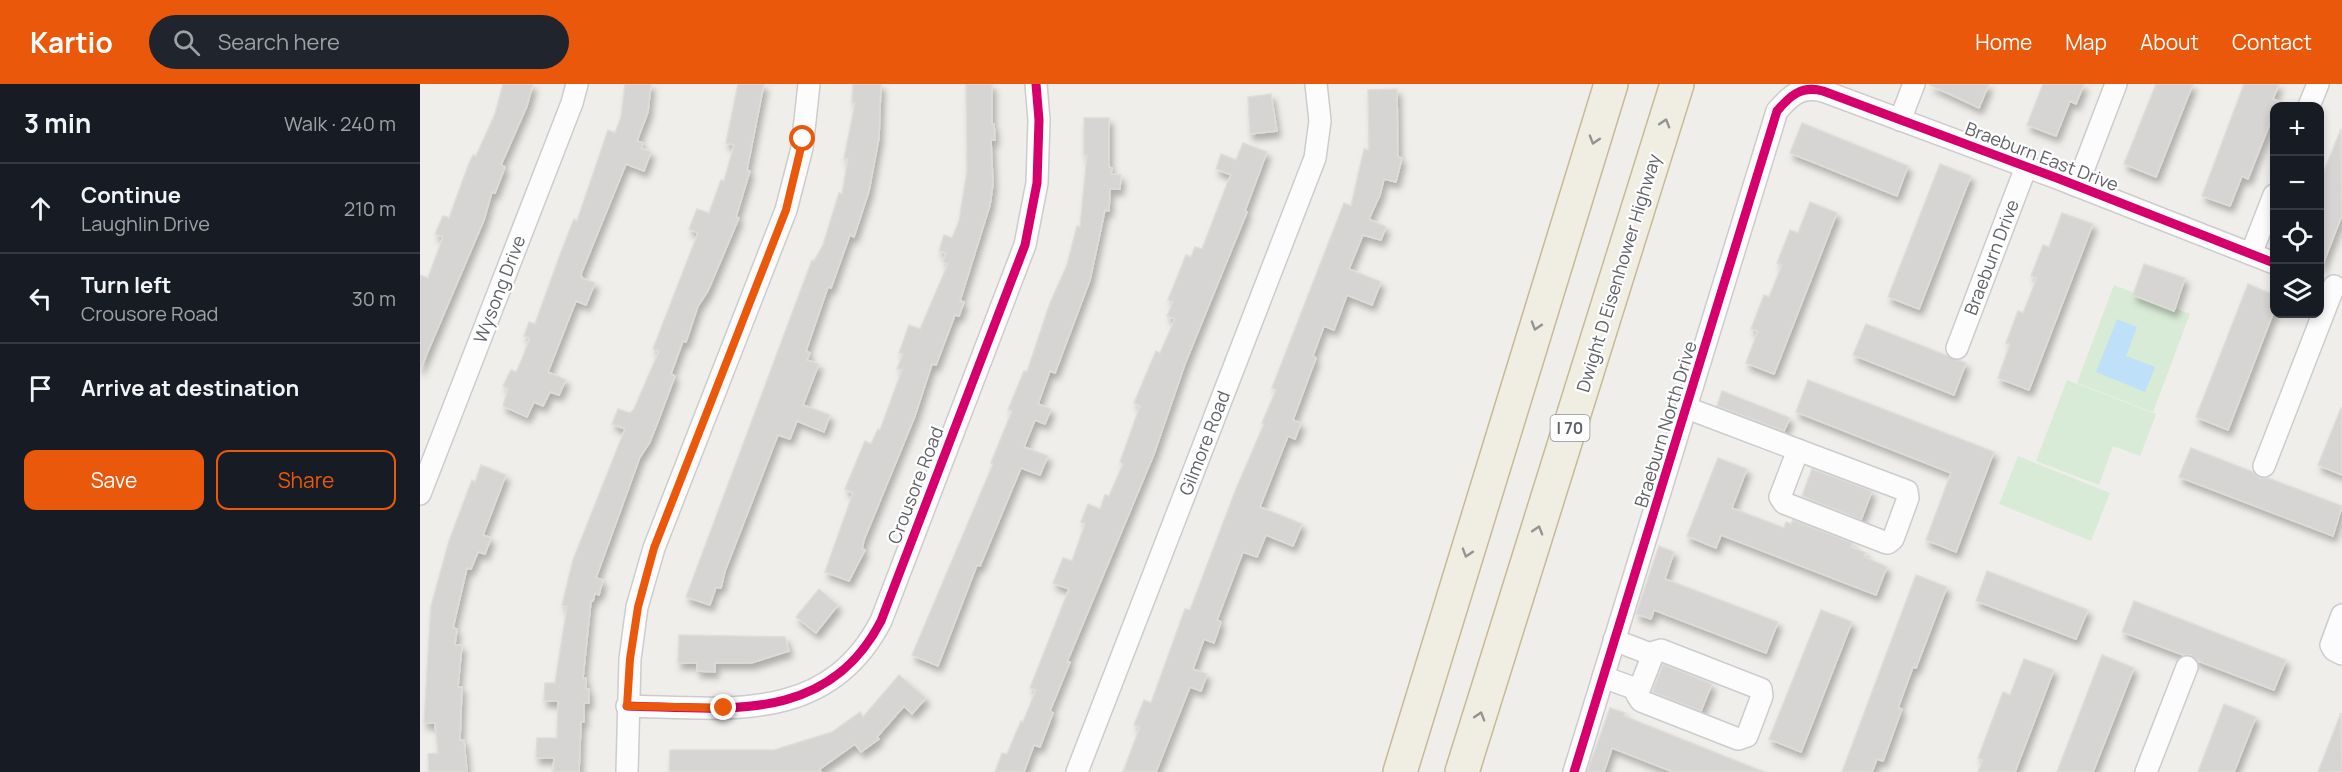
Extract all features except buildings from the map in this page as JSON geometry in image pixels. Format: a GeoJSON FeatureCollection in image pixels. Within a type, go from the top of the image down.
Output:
{"type":"FeatureCollection","features":[{"type":"Feature","properties":{"kind":"highway"},"geometry":{"type":"LineString","coordinates":[[1400,772],[1611,84]]}},
{"type":"Feature","properties":{"kind":"highway","name":"Dwight D Eisenhower Highway"},"geometry":{"type":"LineString","coordinates":[[1462,772],[1677,84]]}},
{"type":"Feature","properties":{"kind":"highway"},"geometry":{"type":"LineString","coordinates":[[1393,772],[1421,703]]}},
{"type":"Feature","properties":{"kind":"street","name":"Wysong Drive"},"geometry":{"type":"LineString","coordinates":[[420,494],[572,103],[577,84]]}},
{"type":"Feature","properties":{"kind":"street"},"geometry":{"type":"LineString","coordinates":[[627,772],[630,659],[642,590],[654,548],[786,210],[802,148],[809,84]]}},
{"type":"Feature","properties":{"kind":"street","name":"Crousore Road"},"geometry":{"type":"LineString","coordinates":[[627,706],[745,708],[780,703],[798,698],[829,681],[850,665],[868,643],[881,621],[1025,245],[1037,183],[1039,120],[1036,84]]}},
{"type":"Feature","properties":{"kind":"street","name":"Gilmore Road"},"geometry":{"type":"LineString","coordinates":[[1077,772],[1315,158],[1319,111],[1316,84]]}},
{"type":"Feature","properties":{"kind":"street"},"geometry":{"type":"LineString","coordinates":[[1900,120],[1914,84]]}},
{"type":"Feature","properties":{"kind":"street"},"geometry":{"type":"LineString","coordinates":[[2077,186],[2116,84]]}},
{"type":"Feature","properties":{"kind":"street"},"geometry":{"type":"LineString","coordinates":[[2311,102],[2318,84]]}},
{"type":"Feature","properties":{"kind":"street","name":"Braeburn East Drive"},"geometry":{"type":"LineString","coordinates":[[1796,93],[1816,89],[2077,186],[2270,261]]}},
{"type":"Feature","properties":{"kind":"street","name":"Braeburn North Drive"},"geometry":{"type":"LineString","coordinates":[[1574,772],[1777,111],[1787,98],[1796,93]]}},
{"type":"Feature","properties":{"kind":"street","name":"Braeburn Drive"},"geometry":{"type":"LineString","coordinates":[[1957,348],[2026,167]]}},
{"type":"Feature","properties":{"kind":"street"},"geometry":{"type":"LineString","coordinates":[[2251,254],[2270,205]]}},
{"type":"Feature","properties":{"kind":"street"},"geometry":{"type":"LineString","coordinates":[[2264,466],[2332,286]]}},
{"type":"Feature","properties":{"kind":"street"},"geometry":{"type":"LineString","coordinates":[[1687,408],[1907,491],[1908,498],[1893,538],[1888,543],[1884,542],[1784,503],[1780,497],[1798,450]]}},
{"type":"Feature","properties":{"kind":"street"},"geometry":{"type":"LineString","coordinates":[[2342,615],[2331,645],[2334,650],[2342,654]]}},
{"type":"Feature","properties":{"kind":"street"},"geometry":{"type":"LineString","coordinates":[[1614,640],[1653,655]]}},
{"type":"Feature","properties":{"kind":"street"},"geometry":{"type":"LineString","coordinates":[[1661,650],[1758,687],[1762,696],[1747,736],[1741,739],[1641,701],[1637,695],[1639,690],[1653,655],[1661,650]]}},
{"type":"Feature","properties":{"kind":"street"},"geometry":{"type":"LineString","coordinates":[[2146,772],[2187,668]]}},
{"type":"Feature","properties":{"kind":"street"},"geometry":{"type":"LineString","coordinates":[[1603,676],[1639,690]]}},
{"type":"Feature","properties":{"kind":"green space"},"geometry":{"type":"Polygon","coordinates":[[[2114,285],[2190,314],[2153,412],[2077,383],[2114,285]]]}},
{"type":"Feature","properties":{"kind":"green space"},"geometry":{"type":"Polygon","coordinates":[[[2067,380],[2156,414],[2140,456],[2113,446],[2099,485],[2036,461],[2067,380]]]}},
{"type":"Feature","properties":{"kind":"green space"},"geometry":{"type":"Polygon","coordinates":[[[2018,456],[2110,493],[2091,541],[1999,504],[2018,456]]]}},
{"type":"Feature","properties":{"kind":"water"},"geometry":{"type":"Polygon","coordinates":[[[2117,319],[2137,327],[2126,356],[2155,367],[2145,392],[2096,372],[2117,319]]]}},
{"type":"Feature","properties":{"kind":"cycle path"},"geometry":{"type":"LineString","coordinates":[[627,706],[701,708],[771,703],[803,694],[832,678],[859,655],[881,621],[1025,245],[1037,183],[1039,120],[1036,84]]}},
{"type":"Feature","properties":{"kind":"cycle path"},"geometry":{"type":"LineString","coordinates":[[1574,772],[1777,111],[1791,96],[1808,89],[1823,91],[2057,178],[2270,261]]}},
{"type":"Feature","properties":{"kind":"route"},"geometry":{"type":"LineString","coordinates":[[724,708],[627,706],[630,659],[638,607],[654,548],[786,210],[803,139]]}}]}
